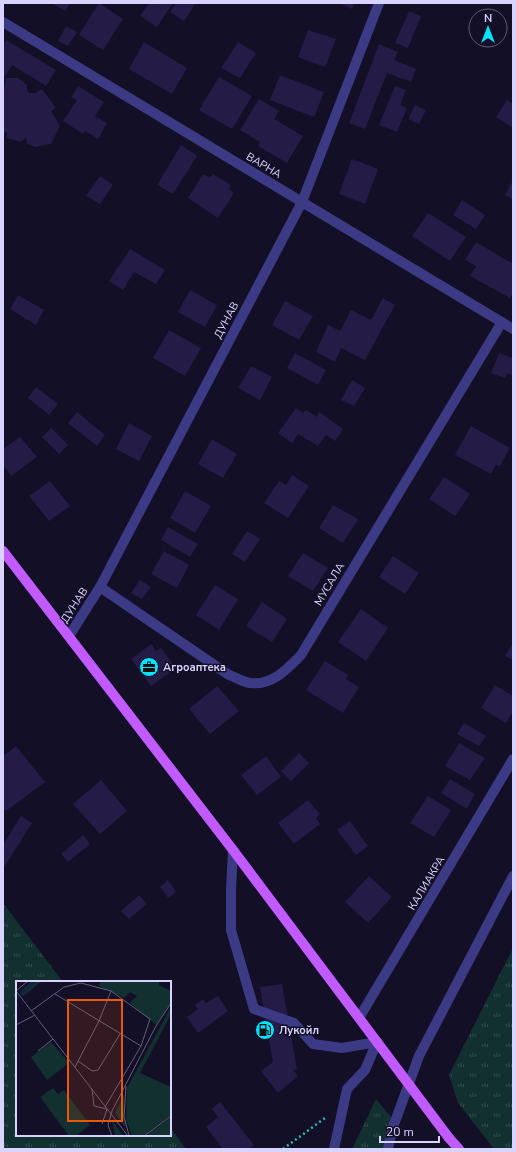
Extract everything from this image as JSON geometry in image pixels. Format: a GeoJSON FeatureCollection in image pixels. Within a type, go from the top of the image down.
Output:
{"type":"FeatureCollection","features":[{"type":"Feature","properties":{"kind":"main road"},"geometry":{"type":"LineString","coordinates":[[3,551],[233,850],[457,1149]]}},
{"type":"Feature","properties":{"kind":"street","name":"ДУНАВ"},"geometry":{"type":"LineString","coordinates":[[69,636],[100,587],[302,202],[379,3]]}},
{"type":"Feature","properties":{"kind":"street","name":"ВАРНА"},"geometry":{"type":"LineString","coordinates":[[3,22],[513,328]]}},
{"type":"Feature","properties":{"kind":"street","name":"МУСАЛА"},"geometry":{"type":"LineString","coordinates":[[100,587],[229,675],[250,683],[267,682],[285,672],[301,655],[502,322]]}},
{"type":"Feature","properties":{"kind":"street","name":"КАЛИАКРА"},"geometry":{"type":"LineString","coordinates":[[360,1018],[513,760]]}},
{"type":"Feature","properties":{"kind":"street"},"geometry":{"type":"LineString","coordinates":[[233,850],[230,889],[230,930],[254,1009],[294,1023],[313,1044],[342,1048],[377,1042]]}},
{"type":"Feature","properties":{"kind":"street"},"geometry":{"type":"LineString","coordinates":[[388,1149],[392,1130],[419,1056],[513,876]]}},
{"type":"Feature","properties":{"kind":"street"},"geometry":{"type":"LineString","coordinates":[[334,1149],[347,1089],[364,1070],[377,1042]]}},
{"type":"Feature","properties":{"kind":"path"},"geometry":{"type":"LineString","coordinates":[[283,1149],[343,1105]]}},
{"type":"Feature","properties":{"kind":"green space"},"geometry":{"type":"Polygon","coordinates":[[[3,903],[62,981],[16,981],[16,1136],[171,1136],[171,1128],[186,1149],[3,1149],[3,903]]]}},
{"type":"Feature","properties":{"kind":"green space"},"geometry":{"type":"Polygon","coordinates":[[[513,948],[513,1149],[494,1149],[458,1103],[449,1075],[513,948]]]}},
{"type":"Feature","properties":{"kind":"green space"},"geometry":{"type":"Polygon","coordinates":[[[376,1099],[396,1123],[390,1149],[352,1149],[376,1099]]]}},
{"type":"Feature","properties":{"kind":"building"},"geometry":{"type":"Polygon","coordinates":[[[51,3],[70,3],[65,11],[51,3]]]}},
{"type":"Feature","properties":{"kind":"building"},"geometry":{"type":"Polygon","coordinates":[[[99,3],[123,19],[103,50],[79,35],[99,3]]]}},
{"type":"Feature","properties":{"kind":"building"},"geometry":{"type":"Polygon","coordinates":[[[149,3],[173,3],[157,27],[140,16],[149,3]]]}},
{"type":"Feature","properties":{"kind":"building"},"geometry":{"type":"Polygon","coordinates":[[[176,3],[196,3],[184,21],[170,12],[176,3]]]}},
{"type":"Feature","properties":{"kind":"building"},"geometry":{"type":"Polygon","coordinates":[[[339,3],[354,3],[352,9],[339,3]]]}},
{"type":"Feature","properties":{"kind":"building"},"geometry":{"type":"Polygon","coordinates":[[[409,11],[421,16],[408,48],[395,43],[409,11]]]}},
{"type":"Feature","properties":{"kind":"building"},"geometry":{"type":"Polygon","coordinates":[[[66,26],[77,32],[68,46],[58,41],[66,26]]]}},
{"type":"Feature","properties":{"kind":"building"},"geometry":{"type":"Polygon","coordinates":[[[308,30],[336,39],[325,67],[298,57],[308,30]]]}},
{"type":"Feature","properties":{"kind":"building"},"geometry":{"type":"Polygon","coordinates":[[[6,40],[56,70],[46,86],[12,65],[3,79],[3,45],[6,40]]]}},
{"type":"Feature","properties":{"kind":"building"},"geometry":{"type":"Polygon","coordinates":[[[144,42],[187,68],[172,94],[129,69],[144,42]]]}},
{"type":"Feature","properties":{"kind":"building"},"geometry":{"type":"Polygon","coordinates":[[[238,42],[256,53],[240,78],[221,68],[238,42]]]}},
{"type":"Feature","properties":{"kind":"building"},"geometry":{"type":"Polygon","coordinates":[[[379,44],[398,52],[394,60],[416,69],[411,82],[387,73],[365,129],[349,123],[379,44]]]}},
{"type":"Feature","properties":{"kind":"building"},"geometry":{"type":"Polygon","coordinates":[[[280,75],[324,92],[314,117],[270,100],[280,75]]]}},
{"type":"Feature","properties":{"kind":"building"},"geometry":{"type":"Polygon","coordinates":[[[219,77],[252,96],[232,129],[199,110],[219,77]]]}},
{"type":"Feature","properties":{"kind":"building"},"geometry":{"type":"Polygon","coordinates":[[[6,78],[18,78],[27,85],[27,91],[30,93],[35,93],[42,89],[56,108],[51,111],[60,126],[51,144],[35,147],[27,144],[26,138],[20,142],[7,138],[7,132],[3,133],[3,93],[6,78]]]}},
{"type":"Feature","properties":{"kind":"building"},"geometry":{"type":"Polygon","coordinates":[[[78,86],[104,102],[95,116],[107,123],[98,139],[85,131],[83,134],[63,121],[77,100],[71,97],[78,86]]]}},
{"type":"Feature","properties":{"kind":"building"},"geometry":{"type":"Polygon","coordinates":[[[395,86],[406,90],[400,105],[407,108],[397,132],[379,125],[395,86]]]}},
{"type":"Feature","properties":{"kind":"building"},"geometry":{"type":"Polygon","coordinates":[[[259,99],[279,111],[274,119],[303,136],[287,163],[258,146],[260,142],[240,130],[259,99]]]}},
{"type":"Feature","properties":{"kind":"building"},"geometry":{"type":"Polygon","coordinates":[[[507,100],[513,104],[513,128],[496,117],[507,100]]]}},
{"type":"Feature","properties":{"kind":"building"},"geometry":{"type":"Polygon","coordinates":[[[415,105],[426,110],[419,124],[408,119],[415,105]]]}},
{"type":"Feature","properties":{"kind":"building"},"geometry":{"type":"Polygon","coordinates":[[[181,145],[197,156],[173,194],[157,185],[181,145]]]}},
{"type":"Feature","properties":{"kind":"building"},"geometry":{"type":"Polygon","coordinates":[[[352,159],[378,169],[365,204],[339,194],[352,159]]]}},
{"type":"Feature","properties":{"kind":"building"},"geometry":{"type":"Polygon","coordinates":[[[203,174],[210,178],[213,174],[231,185],[229,189],[234,193],[218,218],[188,198],[203,174]]]}},
{"type":"Feature","properties":{"kind":"building"},"geometry":{"type":"Polygon","coordinates":[[[100,176],[113,185],[100,204],[86,196],[100,176]]]}},
{"type":"Feature","properties":{"kind":"building"},"geometry":{"type":"Polygon","coordinates":[[[513,180],[513,199],[505,195],[513,180]]]}},
{"type":"Feature","properties":{"kind":"building"},"geometry":{"type":"Polygon","coordinates":[[[462,200],[485,215],[476,229],[453,215],[462,200]]]}},
{"type":"Feature","properties":{"kind":"building"},"geometry":{"type":"Polygon","coordinates":[[[428,213],[466,237],[450,261],[412,236],[428,213]]]}},
{"type":"Feature","properties":{"kind":"building"},"geometry":{"type":"Polygon","coordinates":[[[476,242],[513,264],[513,293],[510,298],[470,276],[476,266],[465,260],[476,242]]]}},
{"type":"Feature","properties":{"kind":"building"},"geometry":{"type":"Polygon","coordinates":[[[130,249],[165,270],[156,284],[134,272],[123,290],[109,281],[130,249]]]}},
{"type":"Feature","properties":{"kind":"building"},"geometry":{"type":"Polygon","coordinates":[[[190,290],[217,305],[205,327],[178,312],[190,290]]]}},
{"type":"Feature","properties":{"kind":"building"},"geometry":{"type":"Polygon","coordinates":[[[18,295],[44,310],[36,325],[10,309],[18,295]]]}},
{"type":"Feature","properties":{"kind":"building"},"geometry":{"type":"Polygon","coordinates":[[[383,298],[395,305],[365,360],[341,348],[335,362],[316,352],[328,325],[340,331],[351,310],[371,320],[383,298]]]}},
{"type":"Feature","properties":{"kind":"building"},"geometry":{"type":"Polygon","coordinates":[[[285,301],[313,316],[299,340],[272,325],[285,301]]]}},
{"type":"Feature","properties":{"kind":"building"},"geometry":{"type":"Polygon","coordinates":[[[169,330],[201,348],[185,376],[153,358],[169,330]]]}},
{"type":"Feature","properties":{"kind":"building"},"geometry":{"type":"Polygon","coordinates":[[[295,353],[326,370],[318,385],[287,368],[295,353]]]}},
{"type":"Feature","properties":{"kind":"building"},"geometry":{"type":"Polygon","coordinates":[[[499,353],[513,358],[513,375],[507,373],[505,378],[491,373],[499,353]]]}},
{"type":"Feature","properties":{"kind":"building"},"geometry":{"type":"Polygon","coordinates":[[[251,366],[272,377],[260,400],[238,388],[251,366]]]}},
{"type":"Feature","properties":{"kind":"building"},"geometry":{"type":"Polygon","coordinates":[[[352,380],[365,388],[354,406],[341,400],[352,380]]]}},
{"type":"Feature","properties":{"kind":"building"},"geometry":{"type":"Polygon","coordinates":[[[36,387],[58,404],[49,415],[28,398],[36,387]]]}},
{"type":"Feature","properties":{"kind":"building"},"geometry":{"type":"Polygon","coordinates":[[[296,408],[303,413],[306,410],[317,417],[319,412],[343,429],[335,441],[326,435],[318,446],[298,434],[292,443],[278,433],[296,408]]]}},
{"type":"Feature","properties":{"kind":"building"},"geometry":{"type":"Polygon","coordinates":[[[77,412],[105,435],[97,446],[68,423],[77,412]]]}},
{"type":"Feature","properties":{"kind":"building"},"geometry":{"type":"Polygon","coordinates":[[[129,423],[152,436],[139,461],[116,449],[129,423]]]}},
{"type":"Feature","properties":{"kind":"building"},"geometry":{"type":"Polygon","coordinates":[[[471,426],[510,448],[500,466],[496,465],[491,474],[455,455],[471,426]]]}},
{"type":"Feature","properties":{"kind":"building"},"geometry":{"type":"Polygon","coordinates":[[[51,428],[68,445],[59,454],[42,437],[51,428]]]}},
{"type":"Feature","properties":{"kind":"building"},"geometry":{"type":"Polygon","coordinates":[[[20,437],[37,457],[11,476],[3,465],[3,449],[20,437]]]}},
{"type":"Feature","properties":{"kind":"building"},"geometry":{"type":"Polygon","coordinates":[[[212,439],[237,454],[223,478],[198,464],[212,439]]]}},
{"type":"Feature","properties":{"kind":"building"},"geometry":{"type":"Polygon","coordinates":[[[292,475],[309,486],[288,518],[264,503],[279,481],[286,485],[292,475]]]}},
{"type":"Feature","properties":{"kind":"building"},"geometry":{"type":"Polygon","coordinates":[[[444,477],[470,494],[455,516],[429,499],[444,477]]]}},
{"type":"Feature","properties":{"kind":"building"},"geometry":{"type":"Polygon","coordinates":[[[50,481],[70,506],[49,521],[29,496],[50,481]]]}},
{"type":"Feature","properties":{"kind":"building"},"geometry":{"type":"Polygon","coordinates":[[[185,491],[211,506],[195,533],[170,518],[185,491]]]}},
{"type":"Feature","properties":{"kind":"building"},"geometry":{"type":"Polygon","coordinates":[[[333,505],[358,519],[343,543],[319,528],[333,505]]]}},
{"type":"Feature","properties":{"kind":"building"},"geometry":{"type":"Polygon","coordinates":[[[168,527],[198,544],[190,557],[161,540],[168,527]]]}},
{"type":"Feature","properties":{"kind":"building"},"geometry":{"type":"Polygon","coordinates":[[[247,531],[260,539],[245,562],[232,554],[247,531]]]}},
{"type":"Feature","properties":{"kind":"building"},"geometry":{"type":"Polygon","coordinates":[[[164,551],[189,565],[177,588],[151,574],[164,551]]]}},
{"type":"Feature","properties":{"kind":"building"},"geometry":{"type":"Polygon","coordinates":[[[303,553],[328,568],[313,591],[288,576],[303,553]]]}},
{"type":"Feature","properties":{"kind":"building"},"geometry":{"type":"Polygon","coordinates":[[[393,556],[419,573],[405,594],[379,577],[393,556]]]}},
{"type":"Feature","properties":{"kind":"building"},"geometry":{"type":"Polygon","coordinates":[[[140,580],[151,587],[142,599],[131,593],[140,580]]]}},
{"type":"Feature","properties":{"kind":"building"},"geometry":{"type":"Polygon","coordinates":[[[215,585],[238,599],[219,630],[196,615],[215,585]]]}},
{"type":"Feature","properties":{"kind":"building"},"geometry":{"type":"Polygon","coordinates":[[[262,602],[287,619],[272,642],[246,626],[262,602]]]}},
{"type":"Feature","properties":{"kind":"building"},"geometry":{"type":"Polygon","coordinates":[[[361,609],[388,628],[366,661],[338,642],[361,609]]]}},
{"type":"Feature","properties":{"kind":"building"},"geometry":{"type":"Polygon","coordinates":[[[513,643],[513,660],[505,656],[513,643]]]}},
{"type":"Feature","properties":{"kind":"building"},"geometry":{"type":"Polygon","coordinates":[[[151,644],[156,651],[161,648],[176,668],[151,686],[131,659],[151,644]]]}},
{"type":"Feature","properties":{"kind":"building"},"geometry":{"type":"Polygon","coordinates":[[[325,661],[348,675],[346,679],[359,687],[343,713],[306,690],[325,661]]]}},
{"type":"Feature","properties":{"kind":"building"},"geometry":{"type":"Polygon","coordinates":[[[495,685],[513,696],[513,711],[506,723],[481,708],[495,685]]]}},
{"type":"Feature","properties":{"kind":"building"},"geometry":{"type":"Polygon","coordinates":[[[217,686],[239,711],[210,734],[189,709],[217,686]]]}},
{"type":"Feature","properties":{"kind":"building"},"geometry":{"type":"Polygon","coordinates":[[[464,723],[486,736],[479,746],[457,734],[464,723]]]}},
{"type":"Feature","properties":{"kind":"building"},"geometry":{"type":"Polygon","coordinates":[[[459,743],[485,758],[470,780],[445,766],[459,743]]]}},
{"type":"Feature","properties":{"kind":"building"},"geometry":{"type":"Polygon","coordinates":[[[16,746],[45,782],[6,811],[5,809],[3,810],[3,756],[16,746]]]}},
{"type":"Feature","properties":{"kind":"building"},"geometry":{"type":"Polygon","coordinates":[[[299,753],[309,763],[291,781],[281,771],[299,753]]]}},
{"type":"Feature","properties":{"kind":"building"},"geometry":{"type":"Polygon","coordinates":[[[266,756],[281,777],[257,795],[241,775],[266,756]]]}},
{"type":"Feature","properties":{"kind":"building"},"geometry":{"type":"Polygon","coordinates":[[[450,779],[475,794],[467,809],[441,793],[450,779]]]}},
{"type":"Feature","properties":{"kind":"building"},"geometry":{"type":"Polygon","coordinates":[[[101,780],[127,811],[100,834],[73,804],[101,780]]]}},
{"type":"Feature","properties":{"kind":"building"},"geometry":{"type":"Polygon","coordinates":[[[428,796],[451,810],[434,837],[410,823],[428,796]]]}},
{"type":"Feature","properties":{"kind":"building"},"geometry":{"type":"Polygon","coordinates":[[[308,800],[320,814],[316,818],[320,824],[294,844],[278,823],[308,800]]]}},
{"type":"Feature","properties":{"kind":"building"},"geometry":{"type":"Polygon","coordinates":[[[21,816],[32,823],[3,869],[3,845],[21,816]]]}},
{"type":"Feature","properties":{"kind":"building"},"geometry":{"type":"Polygon","coordinates":[[[350,821],[368,846],[356,855],[337,830],[350,821]]]}},
{"type":"Feature","properties":{"kind":"building"},"geometry":{"type":"Polygon","coordinates":[[[83,835],[90,844],[68,862],[61,854],[83,835]]]}},
{"type":"Feature","properties":{"kind":"building"},"geometry":{"type":"Polygon","coordinates":[[[369,876],[392,897],[368,923],[345,902],[369,876]]]}},
{"type":"Feature","properties":{"kind":"building"},"geometry":{"type":"Polygon","coordinates":[[[168,880],[176,892],[168,898],[160,887],[168,880]]]}},
{"type":"Feature","properties":{"kind":"building"},"geometry":{"type":"Polygon","coordinates":[[[139,895],[147,904],[129,919],[121,911],[139,895]]]}},
{"type":"Feature","properties":{"kind":"building"},"geometry":{"type":"Polygon","coordinates":[[[282,984],[297,1069],[293,1070],[298,1076],[278,1093],[261,1071],[273,1062],[260,987],[282,984]]]}},
{"type":"Feature","properties":{"kind":"building"},"geometry":{"type":"Polygon","coordinates":[[[218,996],[228,1011],[198,1033],[187,1017],[198,1009],[195,1005],[203,999],[206,1003],[218,996]]]}},
{"type":"Feature","properties":{"kind":"building"},"geometry":{"type":"Polygon","coordinates":[[[220,1102],[254,1145],[250,1149],[223,1149],[206,1127],[218,1117],[212,1109],[220,1102]]]}},
{"type":"Feature","properties":{"kind":"place","name":"Агроаптека"},"geometry":{"type":"Point","coordinates":[149,667]}},
{"type":"Feature","properties":{"kind":"place","name":"Лукойл"},"geometry":{"type":"Point","coordinates":[265,1030]}}]}
